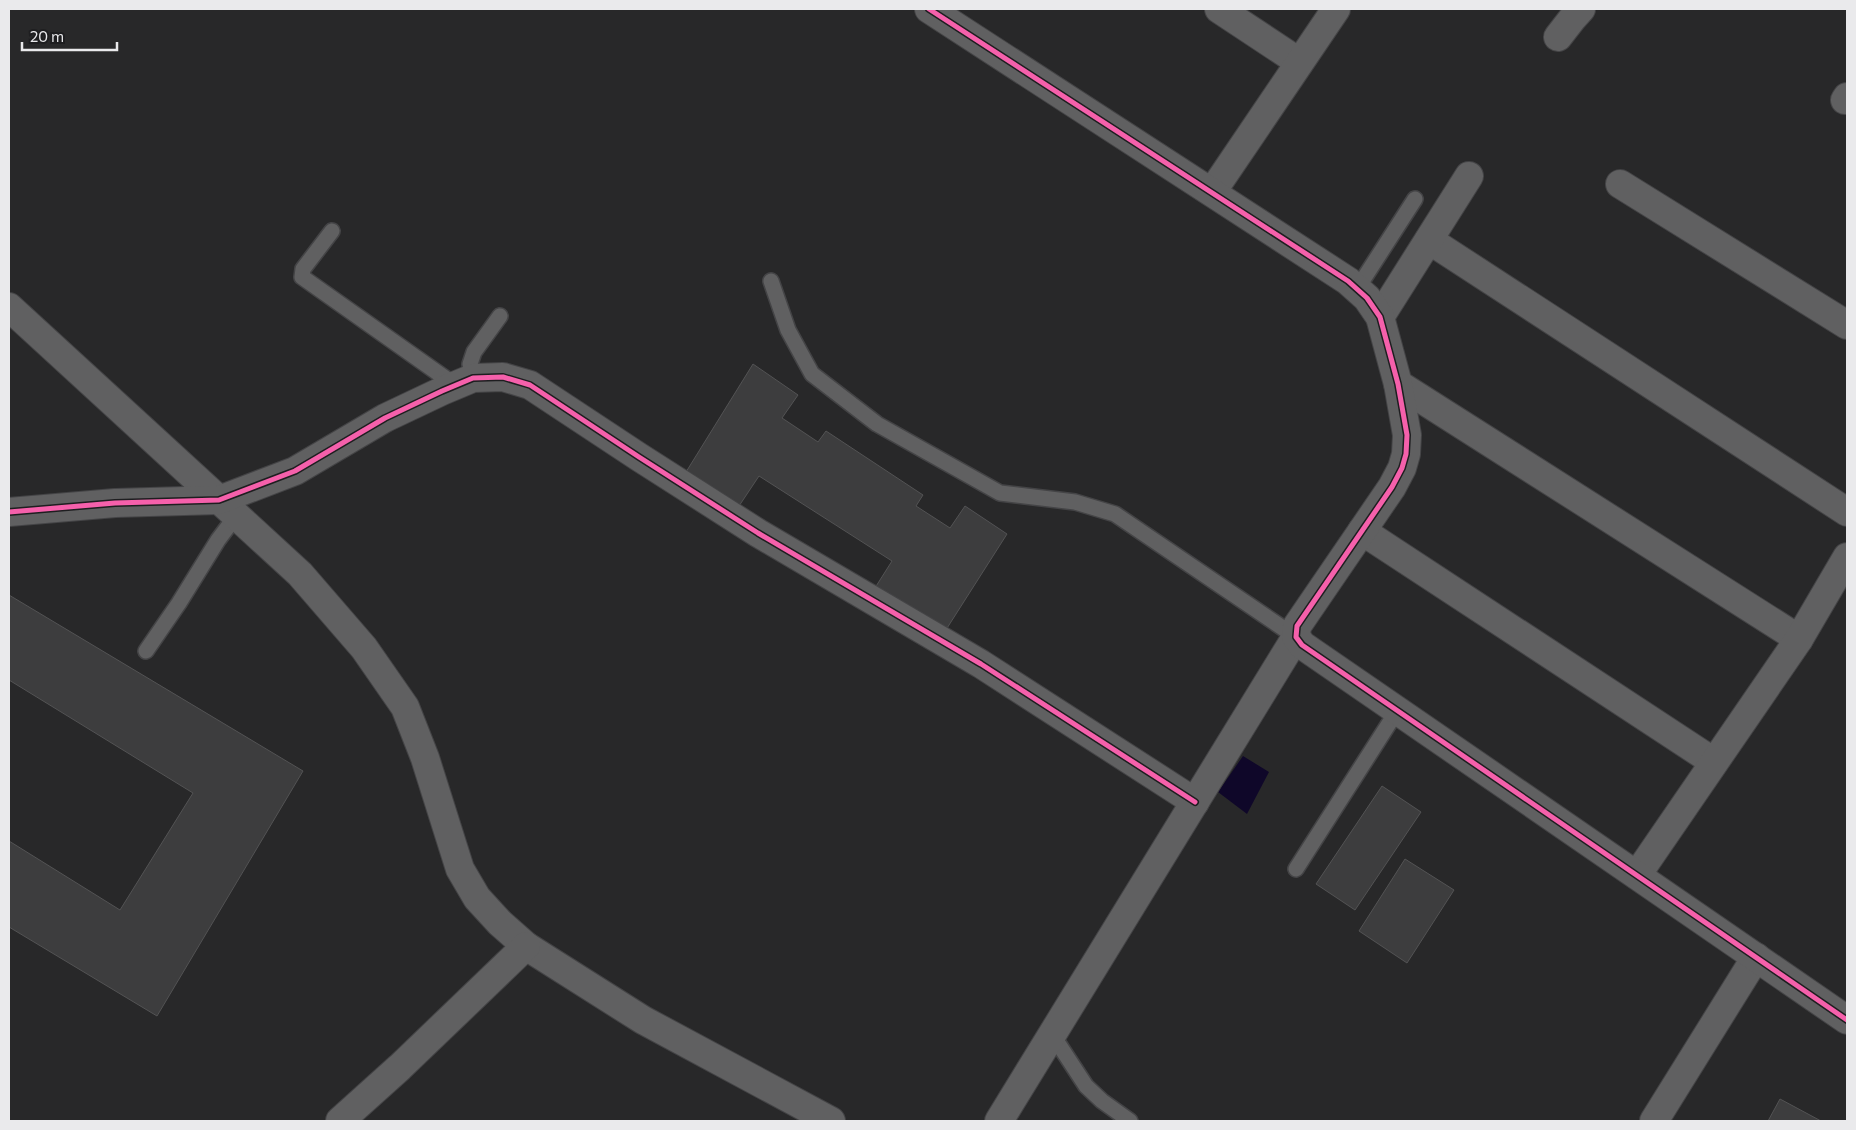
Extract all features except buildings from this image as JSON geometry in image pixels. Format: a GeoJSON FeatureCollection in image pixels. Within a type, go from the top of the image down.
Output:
{"type":"FeatureCollection","features":[{"type":"Feature","properties":{"kind":"street"},"geometry":{"type":"LineString","coordinates":[[929,9],[1212,192],[1348,281],[1357,289],[1367,298],[1380,317],[1398,384],[1407,435],[1406,454],[1402,468],[1392,487],[1297,626],[1296,637],[999,1121]]}},
{"type":"Feature","properties":{"kind":"street"},"geometry":{"type":"LineString","coordinates":[[1219,9],[1299,62]]}},
{"type":"Feature","properties":{"kind":"street"},"geometry":{"type":"LineString","coordinates":[[1212,192],[1336,9]]}},
{"type":"Feature","properties":{"kind":"street"},"geometry":{"type":"LineString","coordinates":[[1558,37],[1582,9]]}},
{"type":"Feature","properties":{"kind":"street"},"geometry":{"type":"LineString","coordinates":[[1380,317],[1469,176]]}},
{"type":"Feature","properties":{"kind":"street"},"geometry":{"type":"LineString","coordinates":[[1620,184],[1847,325]]}},
{"type":"Feature","properties":{"kind":"street"},"geometry":{"type":"LineString","coordinates":[[1429,240],[1847,512]]}},
{"type":"Feature","properties":{"kind":"street"},"geometry":{"type":"LineString","coordinates":[[9,307],[300,574],[364,648],[405,707],[425,758],[460,869],[477,898],[500,923],[526,946],[644,1020],[831,1121]]}},
{"type":"Feature","properties":{"kind":"street"},"geometry":{"type":"LineString","coordinates":[[9,512],[107,503],[228,508],[385,418],[464,382],[503,377],[530,385],[638,457],[750,528],[981,664],[1195,802]]}},
{"type":"Feature","properties":{"kind":"street"},"geometry":{"type":"LineString","coordinates":[[1398,384],[1799,639]]}},
{"type":"Feature","properties":{"kind":"street"},"geometry":{"type":"LineString","coordinates":[[1362,531],[1714,762]]}},
{"type":"Feature","properties":{"kind":"street"},"geometry":{"type":"LineString","coordinates":[[1637,875],[1799,639],[1847,557]]}},
{"type":"Feature","properties":{"kind":"street"},"geometry":{"type":"LineString","coordinates":[[1296,637],[1302,645],[1847,1020]]}},
{"type":"Feature","properties":{"kind":"street"},"geometry":{"type":"LineString","coordinates":[[340,1121],[400,1067],[526,946]]}},
{"type":"Feature","properties":{"kind":"street"},"geometry":{"type":"LineString","coordinates":[[1654,1121],[1756,957]]}},
{"type":"Feature","properties":{"kind":"lane"},"geometry":{"type":"LineString","coordinates":[[1357,289],[1415,199]]}},
{"type":"Feature","properties":{"kind":"lane"},"geometry":{"type":"LineString","coordinates":[[332,231],[303,269],[302,277],[464,382],[474,352],[500,316]]}},
{"type":"Feature","properties":{"kind":"lane"},"geometry":{"type":"LineString","coordinates":[[770,281],[788,330],[812,374],[877,424],[1000,493],[1075,502],[1114,514],[1296,637]]}},
{"type":"Feature","properties":{"kind":"lane"},"geometry":{"type":"LineString","coordinates":[[146,652],[179,604],[218,540],[228,508]]}},
{"type":"Feature","properties":{"kind":"lane"},"geometry":{"type":"LineString","coordinates":[[1296,869],[1397,711]]}},
{"type":"Feature","properties":{"kind":"lane"},"geometry":{"type":"LineString","coordinates":[[1052,1034],[1086,1086],[1102,1101],[1130,1121]]}},
{"type":"Feature","properties":{"kind":"shaded area"},"geometry":{"type":"Polygon","coordinates":[[[1243,756],[1269,772],[1247,814],[1218,792],[1243,756]]]}},
{"type":"Feature","properties":{"kind":"cycle path"},"geometry":{"type":"LineString","coordinates":[[929,9],[1348,281],[1367,298],[1380,317],[1398,384],[1407,435],[1406,454],[1402,468],[1392,487],[1297,626],[1296,637],[1302,645],[1847,1020]]}},
{"type":"Feature","properties":{"kind":"cycle path"},"geometry":{"type":"LineString","coordinates":[[9,512],[115,503],[219,500],[295,471],[385,418],[442,391],[473,378],[503,377],[530,385],[758,533],[981,664],[1195,802]]}}]}
